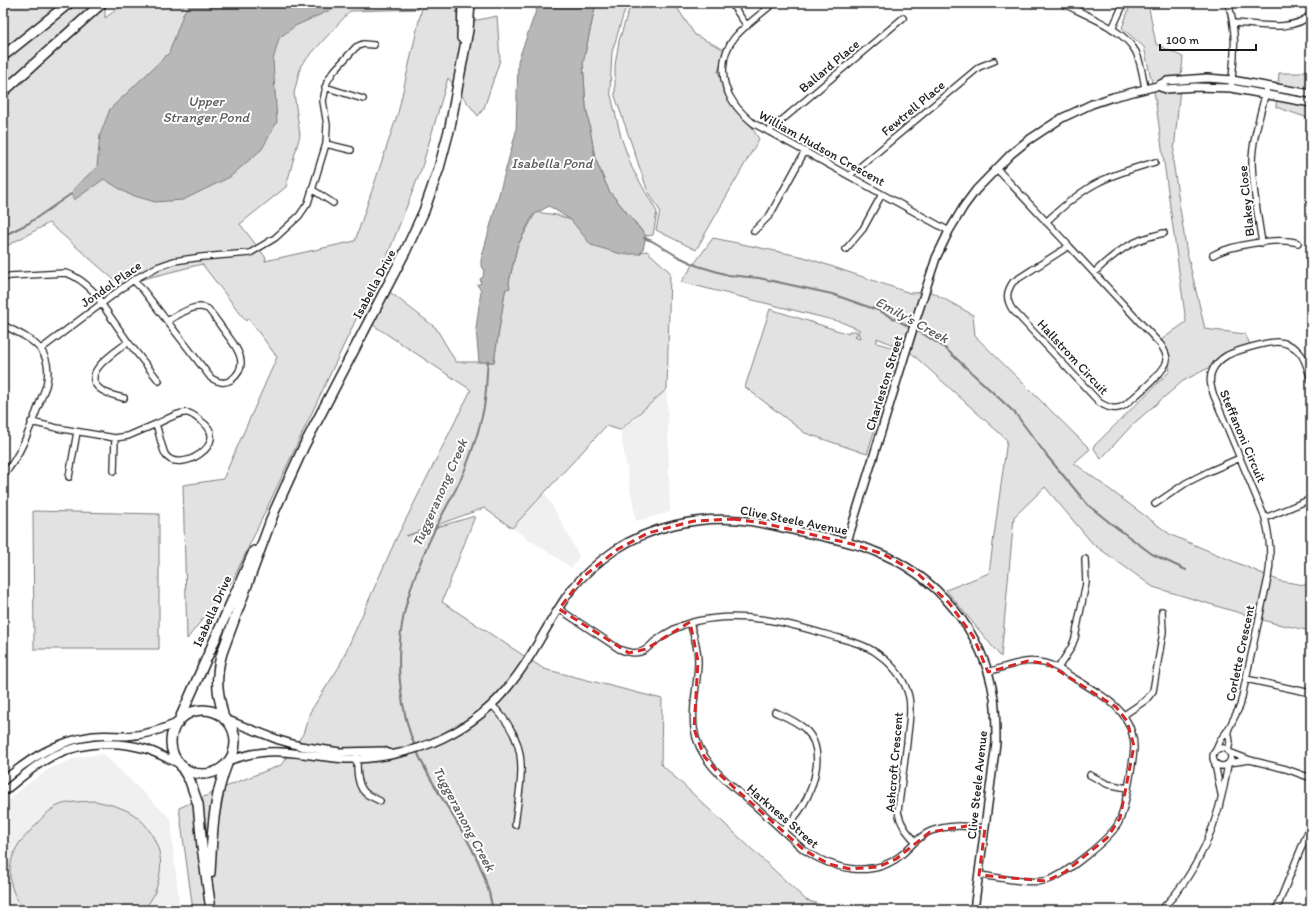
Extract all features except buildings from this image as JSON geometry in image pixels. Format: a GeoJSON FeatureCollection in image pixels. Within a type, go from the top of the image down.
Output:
{"type":"FeatureCollection","features":[{"type":"Feature","properties":{"kind":"main road"},"geometry":{"type":"LineString","coordinates":[[3,56],[69,3]]}},
{"type":"Feature","properties":{"kind":"main road"},"geometry":{"type":"LineString","coordinates":[[3,92],[102,3]]}},
{"type":"Feature","properties":{"kind":"main road","name":"Isabella Drive"},"geometry":{"type":"LineString","coordinates":[[463,3],[463,56]]}},
{"type":"Feature","properties":{"kind":"main road","name":"Isabella Drive"},"geometry":{"type":"LineString","coordinates":[[177,723],[234,594],[304,446],[405,252],[432,189],[450,127],[459,85],[468,30],[470,3]]}},
{"type":"Feature","properties":{"kind":"main road","name":"Isabella Drive"},"geometry":{"type":"LineString","coordinates":[[224,719],[217,686],[222,653],[274,512]]}},
{"type":"Feature","properties":{"kind":"main road"},"geometry":{"type":"LineString","coordinates":[[208,891],[213,820],[216,802],[220,782],[233,751],[235,740],[232,730],[224,719],[212,712],[201,710],[190,713],[177,723],[172,734],[171,745],[174,756],[190,781],[198,804],[202,847],[208,891],[211,910]]}},
{"type":"Feature","properties":{"kind":"main road"},"geometry":{"type":"LineString","coordinates":[[180,764],[189,771],[205,774],[221,769],[229,761]]}},
{"type":"Feature","properties":{"kind":"street"},"geometry":{"type":"LineString","coordinates":[[731,3],[747,26]]}},
{"type":"Feature","properties":{"kind":"street","name":"William Hudson Crescent"},"geometry":{"type":"LineString","coordinates":[[774,3],[747,26],[735,38],[728,48],[724,60],[723,72],[725,84],[733,103],[753,123],[949,231]]}},
{"type":"Feature","properties":{"kind":"street"},"geometry":{"type":"LineString","coordinates":[[1062,3],[1112,29],[1126,39],[1136,53],[1140,63],[1145,88]]}},
{"type":"Feature","properties":{"kind":"street"},"geometry":{"type":"LineString","coordinates":[[1112,29],[1124,3]]}},
{"type":"Feature","properties":{"kind":"street"},"geometry":{"type":"LineString","coordinates":[[1228,3],[1234,22],[1235,36],[1231,88]]}},
{"type":"Feature","properties":{"kind":"street"},"geometry":{"type":"LineString","coordinates":[[1234,22],[1286,26],[1300,22],[1311,14]]}},
{"type":"Feature","properties":{"kind":"street","name":"Ballard Place"},"geometry":{"type":"LineString","coordinates":[[769,131],[904,18]]}},
{"type":"Feature","properties":{"kind":"street"},"geometry":{"type":"LineString","coordinates":[[333,203],[313,190],[326,144],[327,125],[323,101],[325,87],[333,72],[356,47],[363,44],[374,45]]}},
{"type":"Feature","properties":{"kind":"street","name":"Fewtrell Place"},"geometry":{"type":"LineString","coordinates":[[849,176],[979,67],[994,61]]}},
{"type":"Feature","properties":{"kind":"street","name":"Charleston Street"},"geometry":{"type":"LineString","coordinates":[[847,542],[936,258],[949,231],[964,206],[996,168],[1027,141],[1062,118],[1099,102],[1145,88],[1157,86],[1167,81],[1207,78],[1232,80],[1311,94]]}},
{"type":"Feature","properties":{"kind":"street","name":"Charleston Street"},"geometry":{"type":"LineString","coordinates":[[1157,86],[1166,88],[1231,88],[1311,103]]}},
{"type":"Feature","properties":{"kind":"street","name":"Blakey Close"},"geometry":{"type":"LineString","coordinates":[[1262,243],[1252,163],[1254,141],[1267,86]]}},
{"type":"Feature","properties":{"kind":"street"},"geometry":{"type":"LineString","coordinates":[[325,87],[363,99]]}},
{"type":"Feature","properties":{"kind":"street"},"geometry":{"type":"LineString","coordinates":[[326,144],[352,150]]}},
{"type":"Feature","properties":{"kind":"street"},"geometry":{"type":"LineString","coordinates":[[754,231],[770,215],[805,152]]}},
{"type":"Feature","properties":{"kind":"street"},"geometry":{"type":"LineString","coordinates":[[1046,222],[1090,186],[1119,173],[1154,162]]}},
{"type":"Feature","properties":{"kind":"street","name":"Hallstrom Circuit"},"geometry":{"type":"LineString","coordinates":[[996,168],[1162,345],[1167,359],[1163,370],[1121,408],[1112,409],[1100,403],[1012,309],[1008,302],[1007,295],[1013,282],[1069,246]]}},
{"type":"Feature","properties":{"kind":"street","name":"Jondol Place"},"geometry":{"type":"LineString","coordinates":[[41,349],[133,280],[157,267],[183,259],[250,253],[275,238],[299,216],[308,203],[313,190]]}},
{"type":"Feature","properties":{"kind":"street"},"geometry":{"type":"LineString","coordinates":[[846,249],[864,229],[882,194]]}},
{"type":"Feature","properties":{"kind":"street"},"geometry":{"type":"LineString","coordinates":[[1094,273],[1124,248],[1140,240],[1164,233]]}},
{"type":"Feature","properties":{"kind":"street","name":"Blakey Close"},"geometry":{"type":"LineString","coordinates":[[1213,255],[1222,250],[1280,240],[1298,243]]}},
{"type":"Feature","properties":{"kind":"street"},"geometry":{"type":"LineString","coordinates":[[3,278],[10,276],[69,274],[99,297],[101,303],[128,342],[159,381]]}},
{"type":"Feature","properties":{"kind":"street"},"geometry":{"type":"LineString","coordinates":[[133,280],[143,290],[211,378],[224,383],[235,377],[241,362],[239,350],[208,309],[203,306],[197,306],[167,321]]}},
{"type":"Feature","properties":{"kind":"street"},"geometry":{"type":"LineString","coordinates":[[3,325],[31,340],[41,349],[47,362],[48,376],[46,386],[14,462],[3,475]]}},
{"type":"Feature","properties":{"kind":"street"},"geometry":{"type":"LineString","coordinates":[[124,398],[102,391],[98,388],[95,384],[94,374],[99,365],[128,342]]}},
{"type":"Feature","properties":{"kind":"street","name":"Steffanoni Circuit"},"geometry":{"type":"LineString","coordinates":[[1268,578],[1271,557],[1269,536],[1265,518],[1214,396],[1210,384],[1212,372],[1219,361],[1231,354],[1277,342],[1293,346],[1301,354],[1311,380]]}},
{"type":"Feature","properties":{"kind":"street"},"geometry":{"type":"LineString","coordinates":[[31,422],[115,438],[128,436],[156,424],[182,413],[187,412],[208,426],[211,432],[211,439],[205,450],[200,455],[175,461],[170,459],[165,454],[156,424]]}},
{"type":"Feature","properties":{"kind":"street"},"geometry":{"type":"LineString","coordinates":[[69,477],[78,432]]}},
{"type":"Feature","properties":{"kind":"street"},"geometry":{"type":"LineString","coordinates":[[114,471],[115,438]]}},
{"type":"Feature","properties":{"kind":"street"},"geometry":{"type":"LineString","coordinates":[[1155,504],[1186,483],[1240,458]]}},
{"type":"Feature","properties":{"kind":"street"},"geometry":{"type":"LineString","coordinates":[[1265,518],[1311,499]]}},
{"type":"Feature","properties":{"kind":"street","name":"Clive Steele Avenue"},"geometry":{"type":"LineString","coordinates":[[229,761],[257,753],[274,752],[357,756],[383,751],[391,754],[435,741],[465,726],[492,705],[518,674],[570,592],[600,561],[638,538],[670,526],[706,520],[742,520],[847,542],[873,550],[902,564],[917,573],[940,593],[958,613],[969,630],[982,655],[988,672],[994,696],[996,719],[996,733],[974,910]]}},
{"type":"Feature","properties":{"kind":"street"},"geometry":{"type":"LineString","coordinates":[[1058,668],[1071,648],[1075,638],[1086,583],[1085,559]]}},
{"type":"Feature","properties":{"kind":"street","name":"Corlette Crescent"},"geometry":{"type":"LineString","coordinates":[[1216,750],[1240,706],[1268,578]]}},
{"type":"Feature","properties":{"kind":"street","name":"Ashcroft Crescent"},"geometry":{"type":"LineString","coordinates":[[559,609],[619,649],[630,653],[640,652],[668,633],[690,623],[719,617],[742,617],[766,619],[790,624],[858,643],[878,654],[898,673],[905,684],[910,703],[910,715],[898,812],[902,826],[915,841]]}},
{"type":"Feature","properties":{"kind":"street"},"geometry":{"type":"LineString","coordinates":[[1124,716],[1146,700],[1153,691],[1163,632],[1162,611]]}},
{"type":"Feature","properties":{"kind":"street","name":"Harkness Street"},"geometry":{"type":"LineString","coordinates":[[690,623],[697,646],[698,661],[693,716],[694,729],[704,756],[714,769],[804,850],[816,858],[836,867],[864,869],[884,865],[901,855],[915,841],[930,832],[941,828],[961,826],[985,828]]}},
{"type":"Feature","properties":{"kind":"street"},"geometry":{"type":"LineString","coordinates":[[979,875],[1035,882],[1046,881],[1056,877],[1071,867],[1111,833],[1120,818],[1134,746],[1132,734],[1124,716],[1116,707],[1058,668],[1038,661],[1028,661],[988,672]]}},
{"type":"Feature","properties":{"kind":"street"},"geometry":{"type":"LineString","coordinates":[[1246,679],[1311,692]]}},
{"type":"Feature","properties":{"kind":"street"},"geometry":{"type":"LineString","coordinates":[[492,705],[510,727],[519,746],[521,770],[515,825]]}},
{"type":"Feature","properties":{"kind":"street"},"geometry":{"type":"LineString","coordinates":[[775,712],[793,720],[806,730],[812,738],[817,752],[816,772],[809,794],[802,808],[783,831]]}},
{"type":"Feature","properties":{"kind":"street","name":"Clive Steele Avenue"},"geometry":{"type":"LineString","coordinates":[[224,719],[279,740],[340,755]]}},
{"type":"Feature","properties":{"kind":"street"},"geometry":{"type":"LineString","coordinates":[[3,781],[21,765],[38,754],[55,746],[92,736],[144,734],[161,730],[177,723]]}},
{"type":"Feature","properties":{"kind":"street","name":"Corlette Crescent"},"geometry":{"type":"LineString","coordinates":[[1228,730],[1230,742],[1229,751]]}},
{"type":"Feature","properties":{"kind":"street"},"geometry":{"type":"LineString","coordinates":[[3,792],[28,771],[43,761],[59,754],[89,745],[110,744],[131,746],[158,754],[180,764]]}},
{"type":"Feature","properties":{"kind":"street"},"geometry":{"type":"LineString","coordinates":[[1221,796],[1215,764],[1212,757],[1216,750],[1222,748],[1250,760],[1286,769],[1311,778]]}},
{"type":"Feature","properties":{"kind":"street"},"geometry":{"type":"LineString","coordinates":[[1161,910],[1185,883],[1196,865],[1212,830],[1231,757],[1229,751]]}},
{"type":"Feature","properties":{"kind":"street"},"geometry":{"type":"LineString","coordinates":[[357,756],[360,785],[364,792],[380,801]]}},
{"type":"Feature","properties":{"kind":"street"},"geometry":{"type":"LineString","coordinates":[[1215,764],[1221,767],[1229,763],[1250,760]]}},
{"type":"Feature","properties":{"kind":"street"},"geometry":{"type":"LineString","coordinates":[[1090,775],[1107,784],[1127,788]]}},
{"type":"Feature","properties":{"kind":"street"},"geometry":{"type":"LineString","coordinates":[[1276,910],[1311,824]]}},
{"type":"Feature","properties":{"kind":"highlighted area"},"geometry":{"type":"Polygon","coordinates":[[[733,519],[763,523],[852,544],[883,554],[917,573],[949,603],[973,636],[988,672],[1028,661],[1048,664],[1116,707],[1127,721],[1134,746],[1120,818],[1107,838],[1065,872],[1046,881],[979,875],[985,828],[967,826],[930,832],[896,859],[878,867],[850,869],[829,864],[804,850],[719,774],[704,756],[694,729],[698,661],[690,622],[646,649],[629,653],[559,609],[584,576],[618,549],[648,533],[694,521],[733,519]]]}},
{"type":"Feature","properties":{"kind":"shaded area"},"geometry":{"type":"Polygon","coordinates":[[[105,3],[105,18],[125,3],[417,3],[419,9],[350,11],[301,65],[294,93],[300,135],[286,187],[240,224],[266,258],[265,261],[355,241],[398,113],[423,3],[456,3],[458,24],[497,16],[500,60],[484,108],[478,116],[448,78],[421,170],[377,282],[436,328],[456,362],[494,362],[505,292],[509,282],[517,247],[536,212],[557,215],[571,220],[633,253],[647,251],[670,272],[667,389],[620,430],[606,426],[512,528],[484,508],[406,536],[475,516],[442,602],[544,669],[662,699],[661,764],[806,900],[838,910],[193,910],[179,808],[237,782],[281,765],[303,734],[310,712],[339,667],[396,539],[471,390],[358,315],[233,580],[187,639],[183,485],[223,479],[277,357],[248,318],[246,321],[202,264],[120,285],[49,223],[3,248],[3,4],[105,3]]]}},
{"type":"Feature","properties":{"kind":"shaded area"},"geometry":{"type":"Polygon","coordinates":[[[596,3],[627,3],[612,52],[610,91],[621,137],[632,168],[657,212],[653,235],[646,236],[609,191],[595,158],[586,106],[583,63],[596,3]]]}},
{"type":"Feature","properties":{"kind":"shaded area"},"geometry":{"type":"Polygon","coordinates":[[[631,3],[674,3],[695,35],[725,50],[718,72],[759,139],[696,250],[656,230],[660,211],[647,189],[615,96],[615,65],[619,41],[631,3]]]}},
{"type":"Feature","properties":{"kind":"shaded area"},"geometry":{"type":"Polygon","coordinates":[[[1131,3],[1148,3],[1156,44],[1183,57],[1173,161],[1186,248],[1205,329],[1245,334],[1251,346],[1183,381],[1133,424],[1101,459],[1093,447],[1170,371],[1161,340],[1186,322],[1155,97],[1144,47],[1122,28],[1131,3]]]}},
{"type":"Feature","properties":{"kind":"shaded area"},"geometry":{"type":"Polygon","coordinates":[[[1311,68],[1311,119],[1276,107],[1279,73],[1300,73],[1311,68]]]}},
{"type":"Feature","properties":{"kind":"shaded area"},"geometry":{"type":"Polygon","coordinates":[[[713,238],[804,257],[910,293],[932,292],[973,315],[975,336],[1090,449],[1074,463],[1171,535],[1280,581],[1311,586],[1311,631],[1273,623],[1153,587],[1093,544],[1045,487],[1014,517],[1001,657],[946,590],[989,573],[1007,440],[910,352],[877,338],[877,343],[900,350],[867,454],[805,433],[745,387],[770,309],[849,334],[849,331],[857,331],[857,335],[854,336],[860,338],[858,332],[860,330],[841,322],[681,282],[713,238]]]}},
{"type":"Feature","properties":{"kind":"shaded area"},"geometry":{"type":"Polygon","coordinates":[[[667,389],[670,512],[636,521],[620,430],[667,389]]]}},
{"type":"Feature","properties":{"kind":"shaded area"},"geometry":{"type":"Polygon","coordinates":[[[544,492],[579,556],[572,568],[512,528],[544,492]]]}},
{"type":"Feature","properties":{"kind":"shaded area"},"geometry":{"type":"Polygon","coordinates":[[[33,511],[159,514],[159,649],[34,649],[33,511]]]}},
{"type":"Feature","properties":{"kind":"shaded area"},"geometry":{"type":"Polygon","coordinates":[[[103,754],[171,819],[180,910],[3,910],[3,805],[29,783],[51,768],[79,757],[103,754]]]}},
{"type":"Feature","properties":{"kind":"shaded area"},"geometry":{"type":"Polygon","coordinates":[[[94,801],[122,808],[138,817],[150,831],[155,841],[160,855],[160,873],[155,891],[146,907],[142,910],[25,910],[19,903],[10,877],[12,859],[20,842],[52,809],[68,803],[94,801]]]}},
{"type":"Feature","properties":{"kind":"water","name":"Upper Stranger Pond"},"geometry":{"type":"Polygon","coordinates":[[[191,3],[346,3],[295,26],[279,38],[273,60],[277,122],[262,149],[230,177],[183,200],[155,202],[128,194],[104,179],[74,200],[71,194],[75,187],[97,167],[100,135],[110,109],[169,53],[184,12],[191,3]]]}},
{"type":"Feature","properties":{"kind":"water","name":"Isabella Pond"},"geometry":{"type":"Polygon","coordinates":[[[537,3],[596,3],[583,63],[586,106],[595,158],[609,191],[646,236],[643,249],[640,254],[621,254],[591,245],[571,220],[549,206],[533,215],[517,247],[509,282],[510,288],[506,289],[505,292],[494,362],[479,362],[476,329],[481,290],[477,285],[481,283],[480,279],[483,277],[484,269],[481,266],[481,260],[516,132],[518,61],[537,8],[537,3]]]}},
{"type":"Feature","properties":{"kind":"waterway"},"geometry":{"type":"LineString","coordinates":[[3,236],[29,223],[71,194]]}},
{"type":"Feature","properties":{"kind":"waterway","name":"Emily's Creek"},"geometry":{"type":"LineString","coordinates":[[644,238],[698,266],[728,275],[759,278],[832,294],[880,311],[923,334],[945,348],[1015,413],[1047,456],[1088,505],[1152,554],[1186,570]]}},
{"type":"Feature","properties":{"kind":"waterway","name":"Tuggeranong Creek"},"geometry":{"type":"LineString","coordinates":[[488,361],[486,393],[476,440],[463,475],[435,529],[416,572],[404,614],[400,635],[399,657],[403,704],[407,725],[414,744],[431,779],[479,862],[485,878],[493,910]]}}]}
